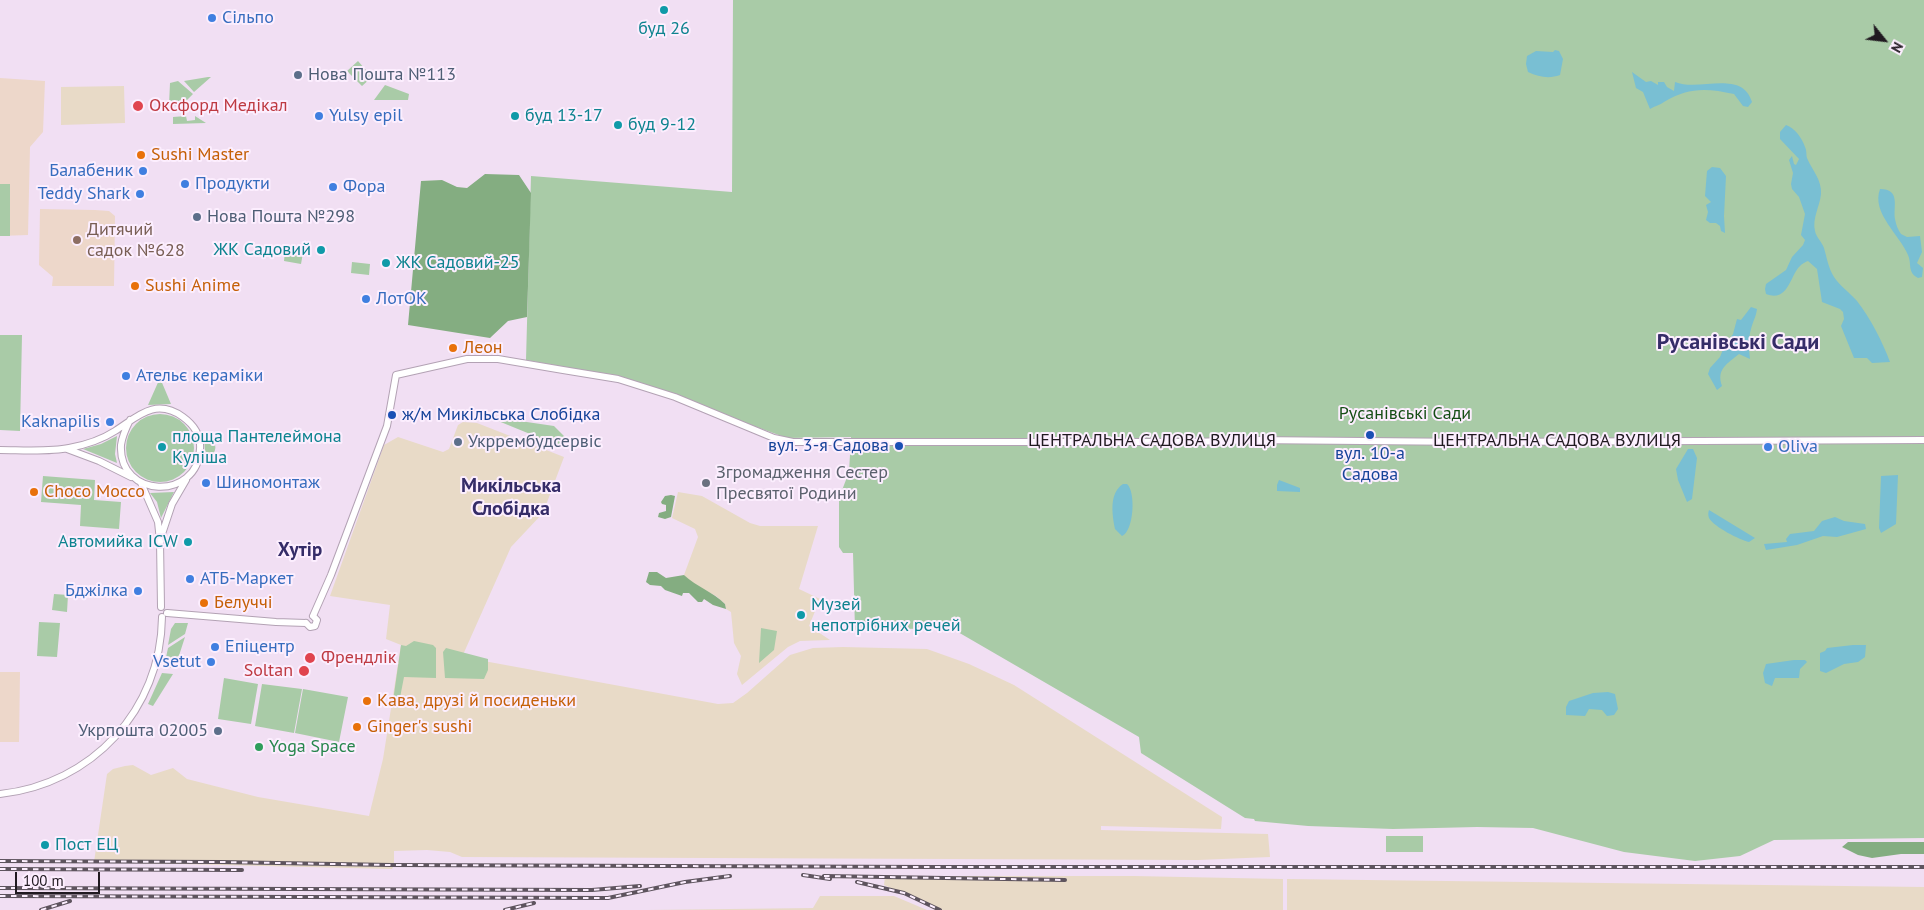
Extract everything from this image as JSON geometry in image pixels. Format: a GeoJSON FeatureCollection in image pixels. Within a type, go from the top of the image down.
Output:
{"type":"FeatureCollection","features":[{"type":"Feature","properties":{"kind":"main road","name":"ЦЕНТРАЛЬНА САДОВА ВУЛИЦЯ"},"geometry":{"type":"LineString","coordinates":[[164,615],[306,623],[308,618],[313,616],[331,575],[387,426],[396,375],[467,359],[486,359],[618,379],[665,394],[774,438],[793,442],[1924,440]]}},
{"type":"Feature","properties":{"kind":"main road"},"geometry":{"type":"LineString","coordinates":[[0,450],[66,449],[102,438],[144,413],[161,409],[171,411],[188,421],[195,429],[200,446],[200,456],[197,465],[172,504],[160,541]]}},
{"type":"Feature","properties":{"kind":"main road"},"geometry":{"type":"LineString","coordinates":[[130,420],[121,445],[122,458],[133,478]]}},
{"type":"Feature","properties":{"kind":"main road"},"geometry":{"type":"LineString","coordinates":[[66,449],[99,461],[155,487],[170,486],[188,477]]}},
{"type":"Feature","properties":{"kind":"main road"},"geometry":{"type":"LineString","coordinates":[[0,794],[23,791],[50,783],[79,768],[117,736],[134,712],[151,677],[160,649],[166,608],[162,607],[160,541],[155,513],[141,482]]}},
{"type":"Feature","properties":{"kind":"shaded area"},"geometry":{"type":"Polygon","coordinates":[[[0,78],[45,81],[43,132],[30,147],[28,235],[0,236],[0,78]]]}},
{"type":"Feature","properties":{"kind":"shaded area"},"geometry":{"type":"Polygon","coordinates":[[[124,86],[125,123],[61,125],[61,87],[124,86]]]}},
{"type":"Feature","properties":{"kind":"shaded area","name":"Дитячий садок №628"},"geometry":{"type":"Polygon","coordinates":[[[40,209],[109,211],[115,216],[114,286],[52,286],[53,277],[39,265],[40,209]]]}},
{"type":"Feature","properties":{"kind":"shaded area"},"geometry":{"type":"Polygon","coordinates":[[[463,422],[477,423],[564,457],[543,513],[511,547],[462,657],[718,704],[733,703],[790,655],[813,648],[927,649],[969,664],[1014,685],[1222,817],[1221,829],[1101,826],[1101,830],[1268,834],[1270,857],[1198,860],[462,857],[450,852],[427,850],[394,851],[394,865],[392,869],[94,862],[107,774],[113,769],[125,766],[133,765],[151,775],[173,768],[187,779],[258,797],[369,816],[383,759],[401,645],[386,639],[390,605],[330,596],[384,445],[398,437],[443,452],[449,449],[458,425],[463,422]]]}},
{"type":"Feature","properties":{"kind":"shaded area"},"geometry":{"type":"Polygon","coordinates":[[[678,492],[702,496],[750,523],[760,526],[818,526],[799,589],[820,599],[809,626],[830,640],[800,641],[788,647],[742,685],[737,674],[741,656],[734,643],[731,612],[726,609],[725,604],[716,596],[693,584],[684,575],[698,537],[695,529],[672,518],[678,492]]]}},
{"type":"Feature","properties":{"kind":"shaded area"},"geometry":{"type":"Polygon","coordinates":[[[0,672],[20,672],[19,742],[0,742],[0,672]]]}},
{"type":"Feature","properties":{"kind":"shaded area"},"geometry":{"type":"Polygon","coordinates":[[[885,876],[1134,876],[1283,879],[1283,910],[940,910],[884,885],[885,876]]]}},
{"type":"Feature","properties":{"kind":"shaded area"},"geometry":{"type":"Polygon","coordinates":[[[1287,879],[1924,887],[1924,910],[1287,910],[1287,879]]]}},
{"type":"Feature","properties":{"kind":"shaded area"},"geometry":{"type":"Polygon","coordinates":[[[820,896],[894,896],[927,910],[647,910],[813,908],[820,896]]]}},
{"type":"Feature","properties":{"kind":"green space","name":"Русанівські Сади"},"geometry":{"type":"Polygon","coordinates":[[[733,0],[1924,0],[1924,838],[1774,840],[1740,856],[1695,861],[1624,852],[1533,828],[1393,829],[1308,826],[1255,821],[1254,819],[1245,818],[1141,753],[1139,737],[951,628],[855,630],[853,553],[843,553],[839,547],[839,498],[849,472],[851,437],[787,438],[618,377],[526,360],[531,176],[732,192],[733,0]]]}},
{"type":"Feature","properties":{"kind":"green space"},"geometry":{"type":"Polygon","coordinates":[[[358,61],[372,77],[362,86],[347,71],[358,61]]]}},
{"type":"Feature","properties":{"kind":"green space"},"geometry":{"type":"Polygon","coordinates":[[[211,77],[194,92],[184,81],[211,77]]]}},
{"type":"Feature","properties":{"kind":"green space"},"geometry":{"type":"Polygon","coordinates":[[[178,81],[193,94],[181,106],[169,105],[170,83],[178,81]]]}},
{"type":"Feature","properties":{"kind":"green space"},"geometry":{"type":"Polygon","coordinates":[[[385,85],[409,94],[408,100],[374,100],[385,85]]]}},
{"type":"Feature","properties":{"kind":"green space"},"geometry":{"type":"Polygon","coordinates":[[[186,116],[187,121],[195,120],[195,116],[206,123],[173,124],[173,117],[186,116]]]}},
{"type":"Feature","properties":{"kind":"green space"},"geometry":{"type":"Polygon","coordinates":[[[485,174],[519,175],[531,193],[527,317],[508,321],[490,338],[408,325],[421,181],[442,180],[457,187],[467,188],[485,174]]]}},
{"type":"Feature","properties":{"kind":"green space"},"geometry":{"type":"Polygon","coordinates":[[[0,184],[10,184],[10,236],[0,236],[0,184]]]}},
{"type":"Feature","properties":{"kind":"green space"},"geometry":{"type":"Polygon","coordinates":[[[285,250],[303,253],[301,264],[284,261],[285,250]]]}},
{"type":"Feature","properties":{"kind":"green space"},"geometry":{"type":"Polygon","coordinates":[[[352,262],[370,264],[369,275],[351,273],[352,262]]]}},
{"type":"Feature","properties":{"kind":"green space"},"geometry":{"type":"Polygon","coordinates":[[[0,335],[22,335],[20,431],[0,430],[0,335]]]}},
{"type":"Feature","properties":{"kind":"green space"},"geometry":{"type":"Polygon","coordinates":[[[160,378],[171,404],[148,405],[160,378]]]}},
{"type":"Feature","properties":{"kind":"green space"},"geometry":{"type":"Polygon","coordinates":[[[160,414],[173,417],[184,424],[191,435],[194,448],[191,461],[184,472],[173,479],[160,482],[147,479],[136,472],[129,461],[126,448],[129,435],[136,424],[147,417],[160,414]]]}},
{"type":"Feature","properties":{"kind":"green space"},"geometry":{"type":"Polygon","coordinates":[[[486,416],[554,426],[565,437],[567,443],[563,446],[557,445],[486,416]]]}},
{"type":"Feature","properties":{"kind":"green space"},"geometry":{"type":"Polygon","coordinates":[[[117,436],[115,454],[117,463],[83,449],[101,444],[117,436]]]}},
{"type":"Feature","properties":{"kind":"green space"},"geometry":{"type":"Polygon","coordinates":[[[204,436],[214,441],[215,450],[210,457],[203,461],[205,453],[204,436]]]}},
{"type":"Feature","properties":{"kind":"green space"},"geometry":{"type":"Polygon","coordinates":[[[43,476],[95,480],[94,500],[121,502],[119,529],[80,526],[81,505],[41,502],[43,476]]]}},
{"type":"Feature","properties":{"kind":"green space"},"geometry":{"type":"Polygon","coordinates":[[[174,492],[161,518],[157,502],[150,493],[174,492]]]}},
{"type":"Feature","properties":{"kind":"green space"},"geometry":{"type":"Polygon","coordinates":[[[665,496],[675,496],[671,517],[665,519],[658,517],[659,513],[666,511],[666,505],[661,502],[665,496]]]}},
{"type":"Feature","properties":{"kind":"green space"},"geometry":{"type":"Polygon","coordinates":[[[649,572],[657,572],[666,578],[684,575],[725,604],[726,609],[713,605],[704,599],[702,602],[698,602],[689,593],[683,593],[682,596],[665,590],[661,586],[650,585],[646,582],[649,572]]]}},
{"type":"Feature","properties":{"kind":"green space"},"geometry":{"type":"Polygon","coordinates":[[[54,594],[68,595],[67,612],[52,610],[54,594]]]}},
{"type":"Feature","properties":{"kind":"green space"},"geometry":{"type":"Polygon","coordinates":[[[39,622],[60,623],[57,657],[37,656],[39,622]]]}},
{"type":"Feature","properties":{"kind":"green space"},"geometry":{"type":"Polygon","coordinates":[[[175,623],[188,623],[185,634],[168,645],[171,629],[175,623]]]}},
{"type":"Feature","properties":{"kind":"green space"},"geometry":{"type":"Polygon","coordinates":[[[761,628],[777,631],[774,650],[759,663],[761,628]]]}},
{"type":"Feature","properties":{"kind":"green space"},"geometry":{"type":"Polygon","coordinates":[[[185,637],[175,668],[164,667],[168,648],[185,637]]]}},
{"type":"Feature","properties":{"kind":"green space"},"geometry":{"type":"Polygon","coordinates":[[[414,641],[433,645],[436,648],[436,678],[404,677],[398,708],[392,708],[401,645],[406,646],[414,641]]]}},
{"type":"Feature","properties":{"kind":"green space"},"geometry":{"type":"Polygon","coordinates":[[[446,648],[488,659],[488,670],[484,679],[445,678],[443,652],[446,648]]]}},
{"type":"Feature","properties":{"kind":"green space"},"geometry":{"type":"Polygon","coordinates":[[[162,673],[173,674],[153,706],[148,704],[162,673]]]}},
{"type":"Feature","properties":{"kind":"green space"},"geometry":{"type":"Polygon","coordinates":[[[224,678],[258,684],[251,724],[218,719],[224,678]]]}},
{"type":"Feature","properties":{"kind":"green space"},"geometry":{"type":"Polygon","coordinates":[[[262,684],[302,689],[294,733],[255,726],[262,684]]]}},
{"type":"Feature","properties":{"kind":"green space"},"geometry":{"type":"Polygon","coordinates":[[[303,689],[348,697],[339,742],[295,733],[303,689]]]}},
{"type":"Feature","properties":{"kind":"green space"},"geometry":{"type":"Polygon","coordinates":[[[1386,836],[1423,836],[1423,852],[1386,852],[1386,836]]]}},
{"type":"Feature","properties":{"kind":"green space"},"geometry":{"type":"Polygon","coordinates":[[[1848,842],[1924,842],[1924,854],[1901,854],[1872,858],[1858,855],[1842,847],[1848,842]]]}},
{"type":"Feature","properties":{"kind":"water"},"geometry":{"type":"Polygon","coordinates":[[[1555,50],[1559,51],[1563,59],[1560,75],[1544,77],[1528,72],[1527,56],[1536,51],[1553,52],[1555,50]]]}},
{"type":"Feature","properties":{"kind":"water"},"geometry":{"type":"Polygon","coordinates":[[[1632,72],[1646,82],[1651,81],[1658,85],[1658,82],[1664,82],[1667,87],[1674,91],[1675,82],[1696,85],[1719,83],[1739,86],[1747,92],[1752,102],[1748,107],[1743,106],[1734,94],[1698,90],[1673,97],[1650,109],[1643,92],[1636,88],[1632,72]]]}},
{"type":"Feature","properties":{"kind":"water"},"geometry":{"type":"Polygon","coordinates":[[[1786,125],[1795,131],[1802,140],[1806,148],[1807,158],[1820,184],[1821,194],[1814,226],[1824,248],[1830,270],[1836,280],[1857,301],[1867,315],[1880,338],[1890,362],[1872,363],[1867,358],[1854,358],[1841,326],[1844,319],[1843,312],[1822,302],[1817,269],[1808,261],[1797,269],[1788,286],[1780,295],[1766,294],[1766,284],[1786,270],[1792,257],[1805,240],[1801,235],[1805,214],[1799,197],[1792,189],[1793,173],[1789,160],[1792,156],[1796,165],[1799,159],[1780,139],[1780,132],[1786,125]]]}},
{"type":"Feature","properties":{"kind":"water"},"geometry":{"type":"Polygon","coordinates":[[[1712,167],[1720,168],[1726,176],[1725,233],[1721,231],[1720,226],[1716,223],[1710,223],[1706,220],[1708,212],[1706,205],[1711,202],[1705,196],[1707,171],[1712,167]]]}},
{"type":"Feature","properties":{"kind":"water"},"geometry":{"type":"Polygon","coordinates":[[[1880,189],[1887,190],[1893,195],[1895,200],[1895,221],[1901,234],[1907,237],[1920,236],[1922,252],[1917,263],[1923,268],[1922,277],[1918,278],[1912,273],[1909,258],[1904,247],[1879,207],[1880,189]]]}},
{"type":"Feature","properties":{"kind":"water"},"geometry":{"type":"Polygon","coordinates":[[[1751,307],[1757,309],[1749,336],[1750,359],[1739,354],[1727,364],[1720,375],[1722,386],[1717,390],[1708,374],[1710,368],[1720,357],[1733,334],[1737,319],[1741,320],[1751,307]]]}},
{"type":"Feature","properties":{"kind":"water"},"geometry":{"type":"Polygon","coordinates":[[[1688,449],[1693,449],[1697,458],[1692,499],[1687,502],[1678,480],[1676,469],[1688,449]]]}},
{"type":"Feature","properties":{"kind":"water"},"geometry":{"type":"Polygon","coordinates":[[[1898,475],[1896,524],[1881,533],[1879,528],[1881,476],[1898,475]]]}},
{"type":"Feature","properties":{"kind":"water"},"geometry":{"type":"Polygon","coordinates":[[[1279,480],[1300,488],[1300,492],[1277,491],[1279,480]]]}},
{"type":"Feature","properties":{"kind":"water"},"geometry":{"type":"Polygon","coordinates":[[[1123,484],[1127,484],[1130,488],[1133,503],[1129,527],[1122,536],[1115,529],[1113,504],[1115,493],[1123,484]]]}},
{"type":"Feature","properties":{"kind":"water"},"geometry":{"type":"Polygon","coordinates":[[[1709,510],[1755,538],[1749,542],[1721,529],[1709,518],[1709,510]]]}},
{"type":"Feature","properties":{"kind":"water"},"geometry":{"type":"Polygon","coordinates":[[[1835,517],[1844,521],[1865,524],[1866,529],[1837,537],[1823,536],[1797,545],[1766,550],[1764,544],[1787,542],[1786,539],[1790,534],[1814,531],[1822,521],[1835,517]]]}},
{"type":"Feature","properties":{"kind":"water"},"geometry":{"type":"Polygon","coordinates":[[[1866,645],[1865,657],[1858,662],[1844,664],[1826,673],[1820,671],[1820,653],[1827,648],[1866,645]]]}},
{"type":"Feature","properties":{"kind":"water"},"geometry":{"type":"Polygon","coordinates":[[[1805,660],[1807,662],[1800,669],[1799,678],[1775,678],[1772,686],[1765,683],[1763,673],[1766,664],[1805,660]]]}},
{"type":"Feature","properties":{"kind":"water"},"geometry":{"type":"Polygon","coordinates":[[[1608,692],[1615,694],[1618,709],[1614,715],[1607,716],[1602,710],[1589,709],[1585,716],[1566,715],[1566,707],[1569,701],[1593,693],[1608,692]]]}},
{"type":"Feature","properties":{"kind":"railway"},"geometry":{"type":"LineString","coordinates":[[0,861],[932,867],[1924,867]]}},
{"type":"Feature","properties":{"kind":"railway"},"geometry":{"type":"LineString","coordinates":[[0,869],[242,870]]}},
{"type":"Feature","properties":{"kind":"railway"},"geometry":{"type":"LineString","coordinates":[[803,875],[830,879]]}},
{"type":"Feature","properties":{"kind":"railway"},"geometry":{"type":"LineString","coordinates":[[0,896],[608,898],[685,882],[730,876]]}},
{"type":"Feature","properties":{"kind":"railway"},"geometry":{"type":"LineString","coordinates":[[824,876],[1065,880]]}},
{"type":"Feature","properties":{"kind":"railway"},"geometry":{"type":"LineString","coordinates":[[857,882],[904,893],[940,910]]}},
{"type":"Feature","properties":{"kind":"railway"},"geometry":{"type":"LineString","coordinates":[[0,888],[592,890],[640,886]]}},
{"type":"Feature","properties":{"kind":"railway"},"geometry":{"type":"LineString","coordinates":[[41,910],[70,901]]}},
{"type":"Feature","properties":{"kind":"railway"},"geometry":{"type":"LineString","coordinates":[[505,910],[534,903]]}},
{"type":"Feature","properties":{"kind":"place","name":"буд 26"},"geometry":{"type":"Point","coordinates":[664,10]}},
{"type":"Feature","properties":{"kind":"place","name":"Сільпо"},"geometry":{"type":"Point","coordinates":[212,18]}},
{"type":"Feature","properties":{"kind":"place","name":"Нова Пошта №113"},"geometry":{"type":"Point","coordinates":[298,75]}},
{"type":"Feature","properties":{"kind":"place","name":"Оксфорд Медікал"},"geometry":{"type":"Point","coordinates":[138,106]}},
{"type":"Feature","properties":{"kind":"place","name":"Yulsy epil"},"geometry":{"type":"Point","coordinates":[319,116]}},
{"type":"Feature","properties":{"kind":"place","name":"буд 13-17"},"geometry":{"type":"Point","coordinates":[515,116]}},
{"type":"Feature","properties":{"kind":"place","name":"буд 9-12"},"geometry":{"type":"Point","coordinates":[618,125]}},
{"type":"Feature","properties":{"kind":"place","name":"Sushi Master"},"geometry":{"type":"Point","coordinates":[141,155]}},
{"type":"Feature","properties":{"kind":"place","name":"Балабеник"},"geometry":{"type":"Point","coordinates":[143,171]}},
{"type":"Feature","properties":{"kind":"place","name":"Продукти"},"geometry":{"type":"Point","coordinates":[185,184]}},
{"type":"Feature","properties":{"kind":"place","name":"Фора"},"geometry":{"type":"Point","coordinates":[333,187]}},
{"type":"Feature","properties":{"kind":"place","name":"Teddy Shark"},"geometry":{"type":"Point","coordinates":[140,194]}},
{"type":"Feature","properties":{"kind":"place","name":"Нова Пошта №298"},"geometry":{"type":"Point","coordinates":[197,217]}},
{"type":"Feature","properties":{"kind":"place","name":"Дитячий садок №628"},"geometry":{"type":"Point","coordinates":[77,240]}},
{"type":"Feature","properties":{"kind":"place","name":"ЖК Садовий"},"geometry":{"type":"Point","coordinates":[321,250]}},
{"type":"Feature","properties":{"kind":"place","name":"ЖК Садовий-25"},"geometry":{"type":"Point","coordinates":[386,263]}},
{"type":"Feature","properties":{"kind":"place","name":"Sushi Anime"},"geometry":{"type":"Point","coordinates":[135,286]}},
{"type":"Feature","properties":{"kind":"place","name":"ЛотОК"},"geometry":{"type":"Point","coordinates":[366,299]}},
{"type":"Feature","properties":{"kind":"place","name":"Леон"},"geometry":{"type":"Point","coordinates":[453,348]}},
{"type":"Feature","properties":{"kind":"place","name":"Ательє кераміки"},"geometry":{"type":"Point","coordinates":[126,376]}},
{"type":"Feature","properties":{"kind":"place","name":"ж/м Микільська Слобідка"},"geometry":{"type":"Point","coordinates":[392,415]}},
{"type":"Feature","properties":{"kind":"place","name":"Kaknapilis"},"geometry":{"type":"Point","coordinates":[110,422]}},
{"type":"Feature","properties":{"kind":"place","name":"вул. 10-а Садова"},"geometry":{"type":"Point","coordinates":[1370,435]}},
{"type":"Feature","properties":{"kind":"place","name":"Укррембудсервіс"},"geometry":{"type":"Point","coordinates":[458,442]}},
{"type":"Feature","properties":{"kind":"place","name":"вул. 3-я Садова"},"geometry":{"type":"Point","coordinates":[899,446]}},
{"type":"Feature","properties":{"kind":"place","name":"площа Пантелеймона Куліша"},"geometry":{"type":"Point","coordinates":[162,447]}},
{"type":"Feature","properties":{"kind":"place","name":"Oliva"},"geometry":{"type":"Point","coordinates":[1768,447]}},
{"type":"Feature","properties":{"kind":"place","name":"Шиномонтаж"},"geometry":{"type":"Point","coordinates":[206,483]}},
{"type":"Feature","properties":{"kind":"place","name":"Згромадження Сестер Пресвятої Родини"},"geometry":{"type":"Point","coordinates":[706,483]}},
{"type":"Feature","properties":{"kind":"place","name":"Choco Mocco"},"geometry":{"type":"Point","coordinates":[34,492]}},
{"type":"Feature","properties":{"kind":"place","name":"Автомийка ICW"},"geometry":{"type":"Point","coordinates":[188,542]}},
{"type":"Feature","properties":{"kind":"place","name":"АТБ-Маркет"},"geometry":{"type":"Point","coordinates":[190,579]}},
{"type":"Feature","properties":{"kind":"place","name":"Бджілка"},"geometry":{"type":"Point","coordinates":[138,591]}},
{"type":"Feature","properties":{"kind":"place","name":"Белуччі"},"geometry":{"type":"Point","coordinates":[204,603]}},
{"type":"Feature","properties":{"kind":"place","name":"Музей непотрібних речей"},"geometry":{"type":"Point","coordinates":[801,615]}},
{"type":"Feature","properties":{"kind":"place","name":"Епіцентр"},"geometry":{"type":"Point","coordinates":[215,647]}},
{"type":"Feature","properties":{"kind":"place","name":"Френдлік"},"geometry":{"type":"Point","coordinates":[310,658]}},
{"type":"Feature","properties":{"kind":"place","name":"Vsetut"},"geometry":{"type":"Point","coordinates":[211,662]}},
{"type":"Feature","properties":{"kind":"place","name":"Soltan"},"geometry":{"type":"Point","coordinates":[304,671]}},
{"type":"Feature","properties":{"kind":"place","name":"Кава, друзі й посиденьки"},"geometry":{"type":"Point","coordinates":[367,701]}},
{"type":"Feature","properties":{"kind":"place","name":"Ginger's sushi"},"geometry":{"type":"Point","coordinates":[357,727]}},
{"type":"Feature","properties":{"kind":"place","name":"Укрпошта 02005"},"geometry":{"type":"Point","coordinates":[218,731]}},
{"type":"Feature","properties":{"kind":"place","name":"Yoga Space"},"geometry":{"type":"Point","coordinates":[259,747]}},
{"type":"Feature","properties":{"kind":"place","name":"Пост ЕЦ"},"geometry":{"type":"Point","coordinates":[45,845]}},
{"type":"Feature","properties":{"kind":"district","name":"Русанівські Сади"},"geometry":{"type":"Point","coordinates":[1738,343]}},
{"type":"Feature","properties":{"kind":"district","name":"Микільська Слобідка"},"geometry":{"type":"Point","coordinates":[511,498]}},
{"type":"Feature","properties":{"kind":"district","name":"Хутір"},"geometry":{"type":"Point","coordinates":[300,551]}}]}
